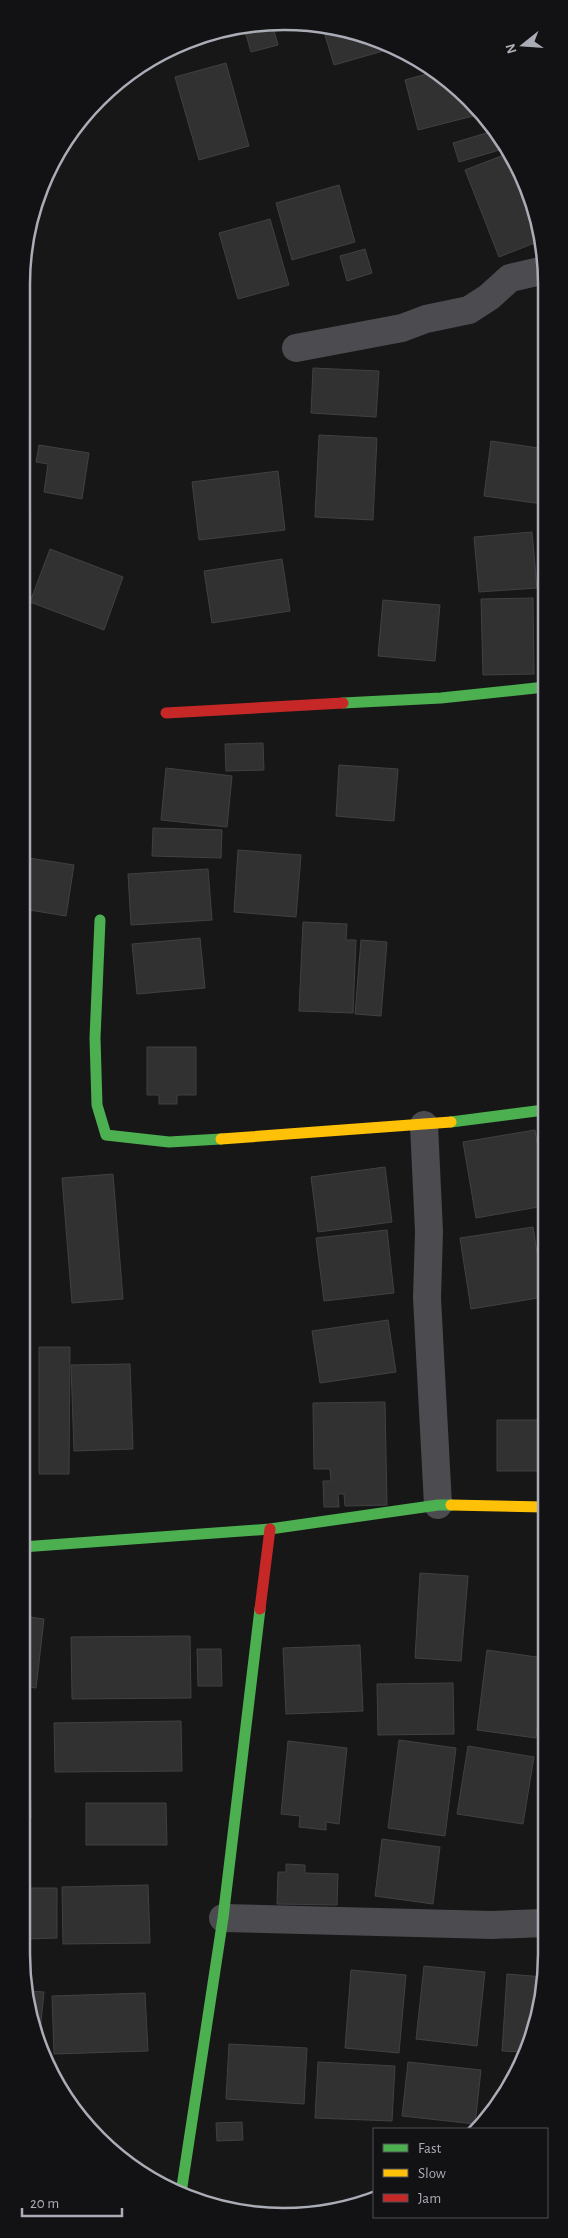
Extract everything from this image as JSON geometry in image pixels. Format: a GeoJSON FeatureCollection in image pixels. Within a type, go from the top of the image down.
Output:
{"type":"FeatureCollection","features":[{"type":"Feature","properties":{"kind":"street"},"geometry":{"type":"LineString","coordinates":[[296,348],[402,328],[426,319],[469,310],[489,297],[510,278],[537,272]]}},
{"type":"Feature","properties":{"kind":"street"},"geometry":{"type":"LineString","coordinates":[[166,713],[441,698],[538,688]]}},
{"type":"Feature","properties":{"kind":"street"},"geometry":{"type":"LineString","coordinates":[[100,920],[95,1038],[97,1105],[106,1134],[169,1142],[424,1125],[538,1111]]}},
{"type":"Feature","properties":{"kind":"street"},"geometry":{"type":"LineString","coordinates":[[424,1125],[429,1232],[427,1298],[438,1505]]}},
{"type":"Feature","properties":{"kind":"street"},"geometry":{"type":"LineString","coordinates":[[30,1545],[270,1529],[438,1505],[538,1507]]}},
{"type":"Feature","properties":{"kind":"street"},"geometry":{"type":"LineString","coordinates":[[182,2187],[223,1918],[270,1529]]}},
{"type":"Feature","properties":{"kind":"street"},"geometry":{"type":"LineString","coordinates":[[223,1918],[492,1926],[538,1923]]}},
{"type":"Feature","properties":{"kind":"building"},"geometry":{"type":"Polygon","coordinates":[[[274,31],[278,45],[251,52],[246,33],[274,31]]]}},
{"type":"Feature","properties":{"kind":"building"},"geometry":{"type":"Polygon","coordinates":[[[324,33],[366,43],[384,51],[334,65],[324,33]]]}},
{"type":"Feature","properties":{"kind":"building"},"geometry":{"type":"Polygon","coordinates":[[[226,63],[249,146],[199,160],[175,77],[226,63]]]}},
{"type":"Feature","properties":{"kind":"building"},"geometry":{"type":"Polygon","coordinates":[[[427,74],[439,82],[464,104],[474,116],[418,130],[405,80],[427,74]]]}},
{"type":"Feature","properties":{"kind":"building"},"geometry":{"type":"Polygon","coordinates":[[[488,132],[499,150],[459,162],[453,143],[488,132]]]}},
{"type":"Feature","properties":{"kind":"building"},"geometry":{"type":"Polygon","coordinates":[[[503,155],[525,202],[535,243],[499,257],[465,170],[503,155]]]}},
{"type":"Feature","properties":{"kind":"building"},"geometry":{"type":"Polygon","coordinates":[[[339,185],[355,242],[292,260],[276,203],[339,185]]]}},
{"type":"Feature","properties":{"kind":"building"},"geometry":{"type":"Polygon","coordinates":[[[270,219],[289,285],[238,299],[219,233],[270,219]]]}},
{"type":"Feature","properties":{"kind":"building"},"geometry":{"type":"Polygon","coordinates":[[[365,249],[372,273],[347,281],[340,256],[365,249]]]}},
{"type":"Feature","properties":{"kind":"building"},"geometry":{"type":"Polygon","coordinates":[[[313,368],[379,371],[376,417],[311,413],[313,368]]]}},
{"type":"Feature","properties":{"kind":"building"},"geometry":{"type":"Polygon","coordinates":[[[319,435],[377,438],[373,520],[315,517],[319,435]]]}},
{"type":"Feature","properties":{"kind":"building"},"geometry":{"type":"Polygon","coordinates":[[[491,441],[538,448],[538,503],[484,496],[491,441]]]}},
{"type":"Feature","properties":{"kind":"building"},"geometry":{"type":"Polygon","coordinates":[[[39,445],[89,453],[82,499],[44,492],[48,464],[36,462],[39,445]]]}},
{"type":"Feature","properties":{"kind":"building"},"geometry":{"type":"Polygon","coordinates":[[[278,471],[285,530],[199,540],[192,482],[278,471]]]}},
{"type":"Feature","properties":{"kind":"building"},"geometry":{"type":"Polygon","coordinates":[[[532,532],[537,588],[479,592],[474,537],[532,532]]]}},
{"type":"Feature","properties":{"kind":"building"},"geometry":{"type":"Polygon","coordinates":[[[50,549],[123,577],[104,630],[30,602],[50,549]]]}},
{"type":"Feature","properties":{"kind":"building"},"geometry":{"type":"Polygon","coordinates":[[[282,559],[290,611],[212,623],[204,571],[282,559]]]}},
{"type":"Feature","properties":{"kind":"building"},"geometry":{"type":"Polygon","coordinates":[[[533,598],[534,674],[483,675],[481,599],[533,598]]]}},
{"type":"Feature","properties":{"kind":"building"},"geometry":{"type":"Polygon","coordinates":[[[383,600],[440,605],[435,661],[378,656],[383,600]]]}},
{"type":"Feature","properties":{"kind":"building"},"geometry":{"type":"Polygon","coordinates":[[[263,743],[264,770],[226,771],[225,744],[263,743]]]}},
{"type":"Feature","properties":{"kind":"building"},"geometry":{"type":"Polygon","coordinates":[[[339,765],[398,769],[394,821],[336,816],[339,765]]]}},
{"type":"Feature","properties":{"kind":"building"},"geometry":{"type":"Polygon","coordinates":[[[166,768],[232,776],[227,827],[161,820],[166,768]]]}},
{"type":"Feature","properties":{"kind":"building"},"geometry":{"type":"Polygon","coordinates":[[[153,828],[222,830],[221,858],[152,856],[153,828]]]}},
{"type":"Feature","properties":{"kind":"building"},"geometry":{"type":"Polygon","coordinates":[[[238,850],[301,855],[296,917],[234,912],[238,850]]]}},
{"type":"Feature","properties":{"kind":"building"},"geometry":{"type":"Polygon","coordinates":[[[30,858],[74,865],[66,916],[30,910],[30,858]]]}},
{"type":"Feature","properties":{"kind":"building"},"geometry":{"type":"Polygon","coordinates":[[[208,869],[212,920],[131,925],[128,874],[208,869]]]}},
{"type":"Feature","properties":{"kind":"building"},"geometry":{"type":"Polygon","coordinates":[[[303,922],[347,924],[346,940],[356,940],[353,1013],[299,1011],[303,922]]]}},
{"type":"Feature","properties":{"kind":"building"},"geometry":{"type":"Polygon","coordinates":[[[200,938],[205,988],[137,994],[132,944],[200,938]]]}},
{"type":"Feature","properties":{"kind":"building"},"geometry":{"type":"Polygon","coordinates":[[[361,940],[387,942],[381,1016],[355,1014],[361,940]]]}},
{"type":"Feature","properties":{"kind":"building"},"geometry":{"type":"Polygon","coordinates":[[[147,1047],[196,1047],[196,1095],[177,1095],[177,1104],[159,1104],[159,1095],[147,1095],[147,1047]]]}},
{"type":"Feature","properties":{"kind":"building"},"geometry":{"type":"Polygon","coordinates":[[[535,1130],[538,1147],[538,1207],[476,1218],[463,1142],[535,1130]]]}},
{"type":"Feature","properties":{"kind":"building"},"geometry":{"type":"Polygon","coordinates":[[[385,1167],[392,1222],[318,1232],[311,1177],[385,1167]]]}},
{"type":"Feature","properties":{"kind":"building"},"geometry":{"type":"Polygon","coordinates":[[[113,1174],[123,1299],[72,1303],[62,1178],[113,1174]]]}},
{"type":"Feature","properties":{"kind":"building"},"geometry":{"type":"Polygon","coordinates":[[[533,1227],[538,1259],[538,1298],[471,1309],[460,1238],[533,1227]]]}},
{"type":"Feature","properties":{"kind":"building"},"geometry":{"type":"Polygon","coordinates":[[[387,1230],[394,1293],[324,1301],[316,1238],[387,1230]]]}},
{"type":"Feature","properties":{"kind":"building"},"geometry":{"type":"Polygon","coordinates":[[[388,1320],[396,1372],[320,1383],[312,1331],[388,1320]]]}},
{"type":"Feature","properties":{"kind":"building"},"geometry":{"type":"Polygon","coordinates":[[[39,1347],[70,1347],[69,1474],[39,1474],[39,1347]]]}},
{"type":"Feature","properties":{"kind":"building"},"geometry":{"type":"Polygon","coordinates":[[[130,1364],[133,1449],[74,1451],[71,1365],[130,1364]]]}},
{"type":"Feature","properties":{"kind":"building"},"geometry":{"type":"Polygon","coordinates":[[[385,1402],[387,1505],[345,1506],[344,1494],[338,1494],[339,1507],[324,1507],[323,1481],[331,1481],[330,1469],[314,1469],[313,1403],[385,1402]]]}},
{"type":"Feature","properties":{"kind":"building"},"geometry":{"type":"Polygon","coordinates":[[[497,1420],[538,1420],[538,1471],[497,1471],[497,1420]]]}},
{"type":"Feature","properties":{"kind":"building"},"geometry":{"type":"Polygon","coordinates":[[[420,1573],[468,1576],[461,1661],[415,1658],[420,1573]]]}},
{"type":"Feature","properties":{"kind":"building"},"geometry":{"type":"Polygon","coordinates":[[[30,1617],[44,1619],[36,1688],[30,1687],[30,1617]]]}},
{"type":"Feature","properties":{"kind":"building"},"geometry":{"type":"Polygon","coordinates":[[[190,1636],[191,1698],[72,1699],[71,1637],[190,1636]]]}},
{"type":"Feature","properties":{"kind":"building"},"geometry":{"type":"Polygon","coordinates":[[[360,1645],[363,1711],[286,1714],[283,1648],[360,1645]]]}},
{"type":"Feature","properties":{"kind":"building"},"geometry":{"type":"Polygon","coordinates":[[[197,1649],[221,1649],[222,1686],[198,1686],[197,1649]]]}},
{"type":"Feature","properties":{"kind":"building"},"geometry":{"type":"Polygon","coordinates":[[[487,1650],[538,1657],[538,1718],[536,1738],[477,1730],[487,1650]]]}},
{"type":"Feature","properties":{"kind":"building"},"geometry":{"type":"Polygon","coordinates":[[[453,1683],[454,1734],[378,1735],[377,1684],[453,1683]]]}},
{"type":"Feature","properties":{"kind":"building"},"geometry":{"type":"Polygon","coordinates":[[[181,1721],[182,1771],[55,1772],[54,1723],[181,1721]]]}},
{"type":"Feature","properties":{"kind":"building"},"geometry":{"type":"Polygon","coordinates":[[[399,1740],[456,1748],[445,1836],[388,1828],[399,1740]]]}},
{"type":"Feature","properties":{"kind":"building"},"geometry":{"type":"Polygon","coordinates":[[[288,1741],[347,1748],[339,1824],[326,1822],[326,1830],[299,1827],[300,1816],[281,1814],[288,1741]]]}},
{"type":"Feature","properties":{"kind":"building"},"geometry":{"type":"Polygon","coordinates":[[[468,1746],[534,1757],[523,1824],[457,1814],[468,1746]]]}},
{"type":"Feature","properties":{"kind":"building"},"geometry":{"type":"Polygon","coordinates":[[[30,1761],[31,1818],[30,1818],[30,1761]]]}},
{"type":"Feature","properties":{"kind":"building"},"geometry":{"type":"Polygon","coordinates":[[[86,1803],[166,1803],[167,1845],[86,1845],[86,1803]]]}},
{"type":"Feature","properties":{"kind":"building"},"geometry":{"type":"Polygon","coordinates":[[[382,1839],[440,1847],[433,1904],[375,1896],[382,1839]]]}},
{"type":"Feature","properties":{"kind":"building"},"geometry":{"type":"Polygon","coordinates":[[[286,1864],[305,1865],[305,1873],[338,1874],[337,1905],[277,1904],[278,1872],[286,1872],[286,1864]]]}},
{"type":"Feature","properties":{"kind":"building"},"geometry":{"type":"Polygon","coordinates":[[[148,1885],[150,1943],[63,1944],[62,1887],[148,1885]]]}},
{"type":"Feature","properties":{"kind":"building"},"geometry":{"type":"Polygon","coordinates":[[[30,1888],[57,1888],[57,1938],[30,1939],[30,1888]]]}},
{"type":"Feature","properties":{"kind":"building"},"geometry":{"type":"Polygon","coordinates":[[[424,1966],[485,1972],[477,2046],[416,2039],[424,1966]]]}},
{"type":"Feature","properties":{"kind":"building"},"geometry":{"type":"Polygon","coordinates":[[[351,1970],[406,1975],[399,2053],[345,2048],[351,1970]]]}},
{"type":"Feature","properties":{"kind":"building"},"geometry":{"type":"Polygon","coordinates":[[[507,1974],[537,1976],[533,2004],[519,2051],[502,2051],[507,1974]]]}},
{"type":"Feature","properties":{"kind":"building"},"geometry":{"type":"Polygon","coordinates":[[[33,1991],[44,1992],[41,2026],[33,1991]]]}},
{"type":"Feature","properties":{"kind":"building"},"geometry":{"type":"Polygon","coordinates":[[[145,1993],[148,2051],[54,2054],[52,1996],[145,1993]]]}},
{"type":"Feature","properties":{"kind":"building"},"geometry":{"type":"Polygon","coordinates":[[[229,2044],[307,2048],[304,2104],[226,2099],[229,2044]]]}},
{"type":"Feature","properties":{"kind":"building"},"geometry":{"type":"Polygon","coordinates":[[[318,2062],[395,2066],[392,2121],[315,2118],[318,2062]]]}},
{"type":"Feature","properties":{"kind":"building"},"geometry":{"type":"Polygon","coordinates":[[[408,2062],[481,2070],[475,2121],[473,2124],[402,2116],[408,2062]]]}},
{"type":"Feature","properties":{"kind":"building"},"geometry":{"type":"Polygon","coordinates":[[[242,2122],[243,2140],[217,2141],[216,2123],[242,2122]]]}},
{"type":"Feature","properties":{"kind":"traffic: fast"},"geometry":{"type":"LineString","coordinates":[[343,703],[441,698],[538,688]]}},
{"type":"Feature","properties":{"kind":"traffic: fast"},"geometry":{"type":"LineString","coordinates":[[100,920],[95,1038],[97,1105],[106,1135],[169,1142],[221,1139]]}},
{"type":"Feature","properties":{"kind":"traffic: fast"},"geometry":{"type":"LineString","coordinates":[[451,1122],[538,1111]]}},
{"type":"Feature","properties":{"kind":"traffic: fast"},"geometry":{"type":"LineString","coordinates":[[30,1546],[270,1529],[438,1505],[451,1505]]}},
{"type":"Feature","properties":{"kind":"traffic: fast"},"geometry":{"type":"LineString","coordinates":[[182,2187],[223,1918],[260,1609]]}},
{"type":"Feature","properties":{"kind":"traffic: slow"},"geometry":{"type":"LineString","coordinates":[[221,1139],[451,1122]]}},
{"type":"Feature","properties":{"kind":"traffic: slow"},"geometry":{"type":"LineString","coordinates":[[451,1505],[538,1507]]}},
{"type":"Feature","properties":{"kind":"traffic: jam"},"geometry":{"type":"LineString","coordinates":[[166,713],[343,703]]}},
{"type":"Feature","properties":{"kind":"traffic: jam"},"geometry":{"type":"LineString","coordinates":[[260,1609],[270,1529]]}}]}
